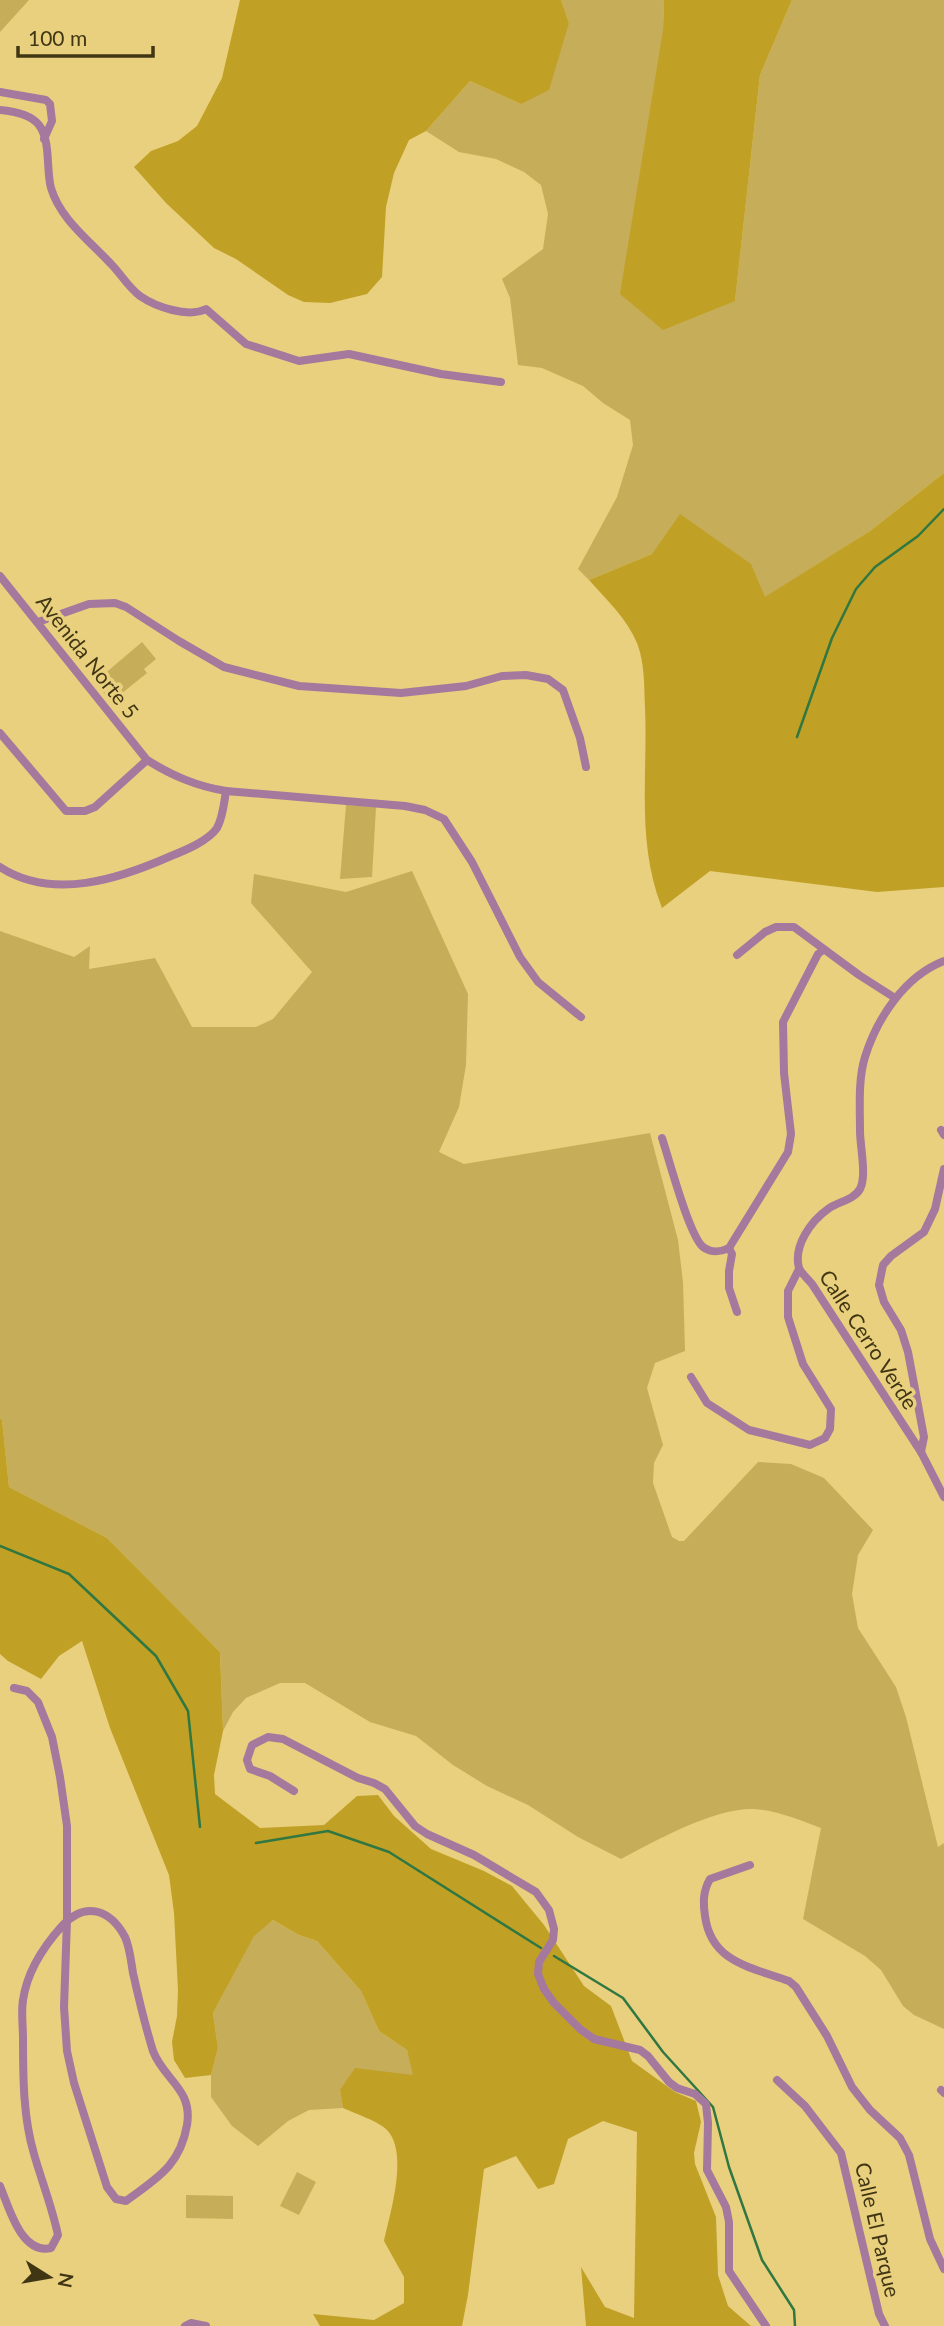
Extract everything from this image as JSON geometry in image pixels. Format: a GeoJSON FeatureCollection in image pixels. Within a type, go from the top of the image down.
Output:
{"type":"FeatureCollection","features":[{"type":"Feature","properties":{"kind":"street"},"geometry":{"type":"LineString","coordinates":[[0,92],[46,100],[50,104],[52,121],[44,139]]}},
{"type":"Feature","properties":{"kind":"street"},"geometry":{"type":"LineString","coordinates":[[0,110],[31,118],[41,127],[51,188],[61,209],[129,286],[151,302],[180,311],[200,312],[206,309],[246,344],[299,361],[349,354],[441,374],[501,382]]}},
{"type":"Feature","properties":{"kind":"street","name":"Avenida Norte 5"},"geometry":{"type":"LineString","coordinates":[[0,576],[147,760]]}},
{"type":"Feature","properties":{"kind":"street"},"geometry":{"type":"LineString","coordinates":[[38,622],[89,604],[115,603],[126,607],[224,667],[299,686],[401,693],[466,686],[502,676],[526,675],[548,679],[563,690],[580,738],[586,767]]}},
{"type":"Feature","properties":{"kind":"street"},"geometry":{"type":"LineString","coordinates":[[0,733],[66,810],[85,811],[95,807],[147,760],[174,777],[203,788],[405,806],[425,810],[444,819],[472,862],[520,957],[538,982],[581,1017]]}},
{"type":"Feature","properties":{"kind":"street"},"geometry":{"type":"LineString","coordinates":[[0,867],[11,874],[45,883],[93,883],[129,874],[211,835],[222,815],[226,791]]}},
{"type":"Feature","properties":{"kind":"street"},"geometry":{"type":"LineString","coordinates":[[737,955],[765,932],[776,927],[794,927],[895,998]]}},
{"type":"Feature","properties":{"kind":"street"},"geometry":{"type":"LineString","coordinates":[[662,1138],[687,1215],[701,1245],[711,1252],[729,1248],[788,1153],[791,1134],[784,1073],[783,1022],[818,954],[824,950]]}},
{"type":"Feature","properties":{"kind":"street","name":"Calle Cerro Verde"},"geometry":{"type":"LineString","coordinates":[[944,961],[912,981],[895,998],[876,1030],[864,1059],[860,1188],[854,1196],[827,1209],[813,1224],[799,1249],[799,1269],[812,1284],[921,1452],[944,1496]]}},
{"type":"Feature","properties":{"kind":"street"},"geometry":{"type":"LineString","coordinates":[[921,1452],[924,1437],[908,1352],[901,1330],[884,1303],[879,1285],[883,1265],[924,1232],[934,1209],[944,1169]]}},
{"type":"Feature","properties":{"kind":"street"},"geometry":{"type":"LineString","coordinates":[[729,1248],[732,1254],[729,1289],[737,1312]]}},
{"type":"Feature","properties":{"kind":"street"},"geometry":{"type":"LineString","coordinates":[[691,1377],[707,1404],[749,1430],[810,1445],[825,1438],[830,1429],[831,1409],[803,1364],[794,1343],[788,1317],[788,1291],[799,1269]]}},
{"type":"Feature","properties":{"kind":"street"},"geometry":{"type":"LineString","coordinates":[[0,2186],[26,2240],[38,2248],[51,2248],[58,2235],[28,2128],[23,2079],[23,2000],[44,1947],[67,1920],[90,1910],[103,1912],[111,1917],[126,1939],[144,2022],[156,2058],[187,2100],[187,2127],[171,2166],[127,2201],[116,2199],[107,2187],[74,2083],[67,2050],[64,2007],[67,1920],[67,1826],[52,1737],[38,1702],[27,1692],[14,1688]]}},
{"type":"Feature","properties":{"kind":"street"},"geometry":{"type":"LineString","coordinates":[[294,1791],[270,1776],[250,1769],[247,1759],[251,1745],[268,1737],[283,1739],[374,1783],[384,1789],[415,1826],[474,1855],[536,1892],[549,1910],[554,1929],[553,1940],[539,1962],[538,1974],[554,2003],[594,2039],[639,2050],[648,2056],[677,2088],[695,2094],[706,2104],[707,2170],[726,2207],[729,2222],[729,2271],[766,2326]]}},
{"type":"Feature","properties":{"kind":"street"},"geometry":{"type":"LineString","coordinates":[[750,1865],[710,1879],[704,1889],[707,1929],[717,1948],[733,1961],[789,1981],[809,2005],[852,2087],[870,2110],[900,2138],[909,2155],[930,2239],[944,2269]]}},
{"type":"Feature","properties":{"kind":"street","name":"Calle El Parque"},"geometry":{"type":"LineString","coordinates":[[777,2080],[805,2106],[841,2153],[878,2314],[885,2326]]}},
{"type":"Feature","properties":{"kind":"street"},"geometry":{"type":"LineString","coordinates":[[185,2326],[191,2323],[206,2326]]}},
{"type":"Feature","properties":{"kind":"shaded area"},"geometry":{"type":"Polygon","coordinates":[[[0,0],[29,0],[0,32],[0,0]]]}},
{"type":"Feature","properties":{"kind":"shaded area"},"geometry":{"type":"Polygon","coordinates":[[[240,0],[561,0],[569,23],[549,90],[521,104],[470,81],[426,131],[409,140],[394,173],[386,207],[382,277],[367,294],[330,303],[304,302],[288,295],[236,259],[214,248],[166,203],[134,167],[151,151],[178,141],[197,126],[222,78],[240,0]]]}},
{"type":"Feature","properties":{"kind":"shaded area"},"geometry":{"type":"Polygon","coordinates":[[[561,0],[664,0],[663,30],[735,301],[760,75],[792,0],[944,0],[944,473],[870,531],[765,598],[652,554],[589,580],[578,569],[617,497],[633,445],[630,420],[583,386],[542,368],[518,365],[510,298],[502,279],[543,249],[548,214],[541,185],[524,172],[496,159],[459,152],[426,131],[470,81],[521,104],[569,23],[561,0]]]}},
{"type":"Feature","properties":{"kind":"shaded area"},"geometry":{"type":"Polygon","coordinates":[[[664,0],[792,0],[760,75],[735,301],[663,330],[620,294],[663,30],[664,0]]]}},
{"type":"Feature","properties":{"kind":"shaded area"},"geometry":{"type":"Polygon","coordinates":[[[944,473],[944,887],[877,892],[710,871],[662,908],[654,883],[646,834],[646,733],[641,659],[637,643],[628,626],[589,580],[652,554],[680,514],[751,564],[765,597],[870,531],[944,473]]]}},
{"type":"Feature","properties":{"kind":"shaded area"},"geometry":{"type":"Polygon","coordinates":[[[142,642],[156,659],[144,669],[147,673],[111,702],[95,682],[142,642]]]}},
{"type":"Feature","properties":{"kind":"shaded area"},"geometry":{"type":"Polygon","coordinates":[[[346,805],[376,807],[372,877],[340,879],[346,805]]]}},
{"type":"Feature","properties":{"kind":"shaded area"},"geometry":{"type":"Polygon","coordinates":[[[412,871],[468,994],[466,1065],[459,1107],[439,1152],[464,1164],[650,1133],[678,1240],[683,1282],[685,1351],[655,1363],[647,1388],[663,1445],[654,1463],[653,1483],[672,1537],[684,1541],[758,1462],[791,1464],[824,1478],[873,1530],[858,1555],[852,1594],[858,1628],[896,1687],[938,1847],[944,1843],[944,2029],[914,2015],[903,2006],[881,1970],[865,1956],[803,1919],[821,1828],[770,1811],[738,1810],[685,1827],[621,1859],[578,1837],[528,1805],[487,1786],[453,1765],[416,1736],[370,1722],[305,1683],[280,1683],[246,1698],[233,1712],[223,1731],[220,1652],[107,1538],[9,1487],[0,1418],[0,931],[74,957],[90,946],[89,969],[155,958],[192,1027],[256,1027],[273,1019],[312,972],[251,903],[254,874],[346,892],[412,871]]]}},
{"type":"Feature","properties":{"kind":"shaded area"},"geometry":{"type":"Polygon","coordinates":[[[0,1418],[9,1487],[107,1538],[220,1652],[223,1731],[214,1775],[215,1794],[260,1828],[324,1825],[357,1796],[378,1795],[394,1816],[431,1849],[512,1886],[544,1925],[584,1986],[611,2006],[632,2061],[675,2092],[696,2101],[701,2122],[694,2153],[695,2164],[716,2217],[718,2275],[728,2306],[751,2326],[586,2326],[581,2267],[605,2307],[634,2318],[637,2132],[603,2121],[568,2139],[554,2184],[538,2189],[516,2156],[484,2169],[462,2326],[320,2326],[313,2314],[374,2320],[404,2303],[404,2277],[384,2241],[396,2184],[397,2153],[393,2140],[384,2127],[343,2108],[340,2090],[355,2068],[413,2075],[407,2050],[379,2031],[361,1991],[317,1941],[299,1935],[273,1920],[254,1936],[213,2013],[218,2048],[211,2075],[185,2078],[174,2060],[172,2042],[178,1990],[169,1875],[110,1728],[82,1641],[59,1656],[41,1679],[0,1654],[0,1418]]]}},
{"type":"Feature","properties":{"kind":"shaded area"},"geometry":{"type":"Polygon","coordinates":[[[273,1920],[299,1935],[317,1941],[361,1991],[379,2031],[407,2050],[414,2075],[340,2090],[343,2108],[309,2110],[288,2121],[258,2146],[232,2126],[211,2097],[211,2075],[218,2048],[213,2013],[254,1935],[273,1920]]]}},
{"type":"Feature","properties":{"kind":"shaded area"},"geometry":{"type":"Polygon","coordinates":[[[297,2172],[316,2182],[299,2215],[280,2206],[297,2172]]]}},
{"type":"Feature","properties":{"kind":"shaded area"},"geometry":{"type":"Polygon","coordinates":[[[186,2195],[233,2196],[233,2219],[186,2218],[186,2195]]]}},
{"type":"Feature","properties":{"kind":"waterway"},"geometry":{"type":"LineString","coordinates":[[797,737],[832,638],[856,589],[875,567],[918,536],[944,509]]}},
{"type":"Feature","properties":{"kind":"waterway"},"geometry":{"type":"LineString","coordinates":[[0,1546],[69,1574],[156,1656],[188,1711],[200,1827]]}},
{"type":"Feature","properties":{"kind":"waterway"},"geometry":{"type":"LineString","coordinates":[[256,1843],[328,1831],[389,1852],[541,1948]]}},
{"type":"Feature","properties":{"kind":"waterway"},"geometry":{"type":"LineString","coordinates":[[554,1956],[623,1998],[663,2052],[713,2107],[729,2167],[762,2260],[794,2310],[795,2326]]}}]}
